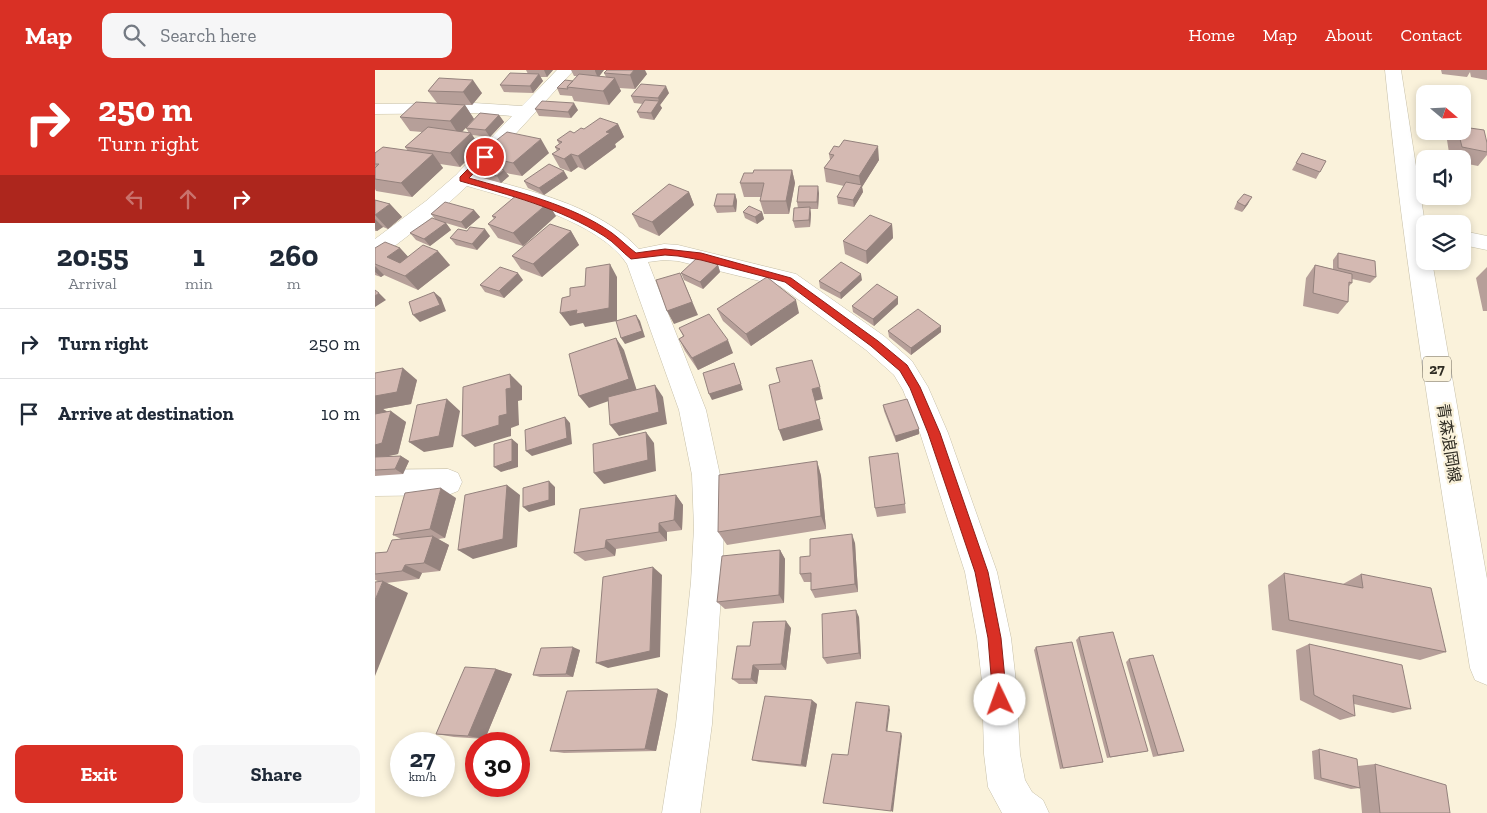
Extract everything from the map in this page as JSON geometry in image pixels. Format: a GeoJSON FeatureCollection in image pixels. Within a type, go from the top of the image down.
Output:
{"type":"FeatureCollection","features":[{"type":"Feature","properties":{"kind":"street"},"geometry":{"type":"LineString","coordinates":[[375,250],[433,206],[463,179],[565,70]]}},
{"type":"Feature","properties":{"kind":"street","name":"青森浪岡線"},"geometry":{"type":"LineString","coordinates":[[1393,70],[1401,138],[1417,215]]}},
{"type":"Feature","properties":{"kind":"street"},"geometry":{"type":"LineString","coordinates":[[375,109],[474,108],[527,112]]}},
{"type":"Feature","properties":{"kind":"street"},"geometry":{"type":"LineString","coordinates":[[463,179],[535,200],[577,218],[608,235],[634,257],[697,422],[706,476],[710,552],[692,748],[681,813]]}},
{"type":"Feature","properties":{"kind":"street"},"geometry":{"type":"LineString","coordinates":[[1471,240],[1487,243]]}},
{"type":"Feature","properties":{"kind":"street"},"geometry":{"type":"LineString","coordinates":[[634,257],[665,252],[701,256],[788,280],[875,343],[903,368],[915,387],[934,433],[981,572],[994,638],[999,682],[1002,754],[1007,787],[1019,805],[1029,813]]}},
{"type":"Feature","properties":{"kind":"street","name":"青森浪岡線"},"geometry":{"type":"LineString","coordinates":[[1426,270],[1459,510],[1487,668]]}},
{"type":"Feature","properties":{"kind":"street"},"geometry":{"type":"LineString","coordinates":[[375,484],[448,482]]}},
{"type":"Feature","properties":{"kind":"building"},"geometry":{"type":"Polygon","coordinates":[[[607,70],[634,70],[630,75],[604,73],[607,70]]]}},
{"type":"Feature","properties":{"kind":"building"},"geometry":{"type":"Polygon","coordinates":[[[510,73],[539,74],[530,86],[500,85],[510,73]]]}},
{"type":"Feature","properties":{"kind":"building"},"geometry":{"type":"Polygon","coordinates":[[[579,74],[615,78],[603,91],[567,87],[579,74]]]}},
{"type":"Feature","properties":{"kind":"building"},"geometry":{"type":"Polygon","coordinates":[[[439,78],[473,80],[463,92],[428,91],[439,78]]]}},
{"type":"Feature","properties":{"kind":"building"},"geometry":{"type":"Polygon","coordinates":[[[565,80],[573,81],[567,87],[568,89],[557,88],[565,80]]]}},
{"type":"Feature","properties":{"kind":"building"},"geometry":{"type":"Polygon","coordinates":[[[641,84],[666,86],[658,98],[631,96],[641,84]]]}},
{"type":"Feature","properties":{"kind":"building"},"geometry":{"type":"Polygon","coordinates":[[[645,100],[659,101],[651,113],[637,112],[645,100]]]}},
{"type":"Feature","properties":{"kind":"building"},"geometry":{"type":"Polygon","coordinates":[[[542,101],[574,103],[568,112],[535,109],[542,101]]]}},
{"type":"Feature","properties":{"kind":"building"},"geometry":{"type":"Polygon","coordinates":[[[416,102],[465,105],[450,121],[400,117],[416,102]]]}},
{"type":"Feature","properties":{"kind":"building"},"geometry":{"type":"Polygon","coordinates":[[[480,113],[499,115],[485,130],[466,128],[480,113]]]}},
{"type":"Feature","properties":{"kind":"building"},"geometry":{"type":"Polygon","coordinates":[[[600,118],[618,124],[606,132],[610,133],[578,156],[571,154],[564,159],[552,154],[560,149],[555,147],[562,142],[557,140],[570,131],[574,133],[581,128],[584,129],[600,118]]]}},
{"type":"Feature","properties":{"kind":"building"},"geometry":{"type":"Polygon","coordinates":[[[428,127],[471,133],[450,153],[405,147],[428,127]]]}},
{"type":"Feature","properties":{"kind":"building"},"geometry":{"type":"Polygon","coordinates":[[[1471,128],[1484,130],[1487,152],[1462,147],[1460,140],[1471,140],[1471,128]]]}},
{"type":"Feature","properties":{"kind":"building"},"geometry":{"type":"Polygon","coordinates":[[[507,132],[541,139],[513,163],[483,156],[494,147],[489,146],[507,132]]]}},
{"type":"Feature","properties":{"kind":"building"},"geometry":{"type":"Polygon","coordinates":[[[844,140],[878,146],[859,176],[824,168],[834,155],[829,154],[834,146],[839,147],[844,140]]]}},
{"type":"Feature","properties":{"kind":"building"},"geometry":{"type":"Polygon","coordinates":[[[383,147],[433,154],[401,183],[375,179],[375,168],[379,164],[375,164],[375,153],[383,147]]]}},
{"type":"Feature","properties":{"kind":"building"},"geometry":{"type":"Polygon","coordinates":[[[1302,153],[1326,161],[1320,172],[1296,163],[1302,153]]]}},
{"type":"Feature","properties":{"kind":"building"},"geometry":{"type":"Polygon","coordinates":[[[549,164],[564,171],[539,188],[524,181],[549,164]]]}},
{"type":"Feature","properties":{"kind":"building"},"geometry":{"type":"Polygon","coordinates":[[[486,165],[504,170],[497,176],[478,172],[486,165]]]}},
{"type":"Feature","properties":{"kind":"building"},"geometry":{"type":"Polygon","coordinates":[[[754,170],[792,170],[786,201],[760,201],[764,183],[740,183],[744,173],[753,173],[754,170]]]}},
{"type":"Feature","properties":{"kind":"building"},"geometry":{"type":"Polygon","coordinates":[[[846,182],[862,185],[853,200],[837,197],[846,182]]]}},
{"type":"Feature","properties":{"kind":"building"},"geometry":{"type":"Polygon","coordinates":[[[669,184],[689,192],[652,222],[632,214],[669,184]]]}},
{"type":"Feature","properties":{"kind":"building"},"geometry":{"type":"Polygon","coordinates":[[[799,186],[818,186],[817,202],[797,202],[799,186]]]}},
{"type":"Feature","properties":{"kind":"building"},"geometry":{"type":"Polygon","coordinates":[[[518,194],[548,203],[513,233],[488,224],[496,217],[492,216],[518,194]]]}},
{"type":"Feature","properties":{"kind":"building"},"geometry":{"type":"Polygon","coordinates":[[[717,194],[735,194],[733,206],[714,206],[717,194]]]}},
{"type":"Feature","properties":{"kind":"building"},"geometry":{"type":"Polygon","coordinates":[[[1244,194],[1252,197],[1245,206],[1237,202],[1244,194]]]}},
{"type":"Feature","properties":{"kind":"building"},"geometry":{"type":"Polygon","coordinates":[[[375,200],[390,204],[375,215],[375,200]]]}},
{"type":"Feature","properties":{"kind":"building"},"geometry":{"type":"Polygon","coordinates":[[[445,202],[474,210],[461,222],[431,214],[445,202]]]}},
{"type":"Feature","properties":{"kind":"building"},"geometry":{"type":"Polygon","coordinates":[[[749,206],[762,212],[755,217],[743,212],[749,206]]]}},
{"type":"Feature","properties":{"kind":"building"},"geometry":{"type":"Polygon","coordinates":[[[810,207],[809,220],[793,221],[794,208],[810,207]]]}},
{"type":"Feature","properties":{"kind":"building"},"geometry":{"type":"Polygon","coordinates":[[[870,215],[892,224],[866,251],[843,241],[870,215]]]}},
{"type":"Feature","properties":{"kind":"building"},"geometry":{"type":"Polygon","coordinates":[[[432,218],[446,223],[424,239],[410,233],[432,218]]]}},
{"type":"Feature","properties":{"kind":"building"},"geometry":{"type":"Polygon","coordinates":[[[550,224],[571,231],[533,264],[512,256],[550,224]]]}},
{"type":"Feature","properties":{"kind":"building"},"geometry":{"type":"Polygon","coordinates":[[[470,227],[485,229],[472,244],[450,238],[458,229],[467,231],[470,227]]]}},
{"type":"Feature","properties":{"kind":"building"},"geometry":{"type":"Polygon","coordinates":[[[385,242],[400,248],[387,257],[400,263],[423,245],[438,251],[405,276],[375,264],[375,248],[385,242]]]}},
{"type":"Feature","properties":{"kind":"building"},"geometry":{"type":"Polygon","coordinates":[[[1338,253],[1375,261],[1376,277],[1338,268],[1338,253]]]}},
{"type":"Feature","properties":{"kind":"building"},"geometry":{"type":"Polygon","coordinates":[[[698,257],[718,265],[700,282],[681,273],[698,257]]]}},
{"type":"Feature","properties":{"kind":"building"},"geometry":{"type":"Polygon","coordinates":[[[841,262],[861,274],[840,293],[819,281],[841,262]]]}},
{"type":"Feature","properties":{"kind":"building"},"geometry":{"type":"Polygon","coordinates":[[[610,264],[609,308],[576,314],[577,310],[560,313],[562,298],[570,296],[570,288],[585,286],[586,268],[610,264]]]}},
{"type":"Feature","properties":{"kind":"building"},"geometry":{"type":"Polygon","coordinates":[[[1315,265],[1352,274],[1352,283],[1349,282],[1348,302],[1313,293],[1315,265]]]}},
{"type":"Feature","properties":{"kind":"building"},"geometry":{"type":"Polygon","coordinates":[[[500,267],[518,273],[499,291],[480,285],[500,267]]]}},
{"type":"Feature","properties":{"kind":"building"},"geometry":{"type":"Polygon","coordinates":[[[680,273],[692,302],[667,311],[656,280],[680,273]]]}},
{"type":"Feature","properties":{"kind":"building"},"geometry":{"type":"Polygon","coordinates":[[[767,277],[796,300],[746,334],[717,309],[767,277]]]}},
{"type":"Feature","properties":{"kind":"building"},"geometry":{"type":"Polygon","coordinates":[[[877,284],[898,297],[873,319],[852,306],[877,284]]]}},
{"type":"Feature","properties":{"kind":"building"},"geometry":{"type":"Polygon","coordinates":[[[434,292],[440,305],[413,315],[409,302],[434,292]]]}},
{"type":"Feature","properties":{"kind":"building"},"geometry":{"type":"Polygon","coordinates":[[[918,309],[941,326],[911,348],[888,331],[918,309]]]}},
{"type":"Feature","properties":{"kind":"building"},"geometry":{"type":"Polygon","coordinates":[[[709,314],[728,340],[692,358],[679,339],[684,336],[679,328],[709,314]]]}},
{"type":"Feature","properties":{"kind":"building"},"geometry":{"type":"Polygon","coordinates":[[[636,315],[642,331],[621,338],[616,321],[636,315]]]}},
{"type":"Feature","properties":{"kind":"building"},"geometry":{"type":"Polygon","coordinates":[[[616,338],[629,379],[579,396],[569,354],[616,338]]]}},
{"type":"Feature","properties":{"kind":"building"},"geometry":{"type":"Polygon","coordinates":[[[812,360],[820,387],[812,389],[820,419],[779,430],[769,385],[780,382],[776,368],[812,360]]]}},
{"type":"Feature","properties":{"kind":"building"},"geometry":{"type":"Polygon","coordinates":[[[734,363],[741,384],[709,394],[703,373],[734,363]]]}},
{"type":"Feature","properties":{"kind":"building"},"geometry":{"type":"Polygon","coordinates":[[[403,368],[397,392],[375,396],[375,373],[403,368]]]}},
{"type":"Feature","properties":{"kind":"building"},"geometry":{"type":"Polygon","coordinates":[[[510,374],[511,388],[506,389],[507,414],[499,416],[499,425],[462,436],[463,387],[510,374]]]}},
{"type":"Feature","properties":{"kind":"building"},"geometry":{"type":"Polygon","coordinates":[[[655,385],[659,412],[610,425],[608,397],[655,385]]]}},
{"type":"Feature","properties":{"kind":"building"},"geometry":{"type":"Polygon","coordinates":[[[447,399],[439,436],[409,442],[417,405],[447,399]]]}},
{"type":"Feature","properties":{"kind":"building"},"geometry":{"type":"Polygon","coordinates":[[[907,399],[919,429],[895,436],[883,405],[907,399]]]}},
{"type":"Feature","properties":{"kind":"building"},"geometry":{"type":"Polygon","coordinates":[[[391,411],[382,443],[375,445],[375,414],[391,411]]]}},
{"type":"Feature","properties":{"kind":"building"},"geometry":{"type":"Polygon","coordinates":[[[565,417],[567,438],[526,451],[525,430],[565,417]]]}},
{"type":"Feature","properties":{"kind":"building"},"geometry":{"type":"Polygon","coordinates":[[[646,432],[648,460],[594,473],[593,444],[646,432]]]}},
{"type":"Feature","properties":{"kind":"building"},"geometry":{"type":"Polygon","coordinates":[[[512,439],[512,461],[494,467],[494,444],[512,439]]]}},
{"type":"Feature","properties":{"kind":"building"},"geometry":{"type":"Polygon","coordinates":[[[898,453],[905,504],[875,508],[869,457],[898,453]]]}},
{"type":"Feature","properties":{"kind":"building"},"geometry":{"type":"Polygon","coordinates":[[[401,456],[395,469],[375,470],[375,457],[401,456]]]}},
{"type":"Feature","properties":{"kind":"building"},"geometry":{"type":"Polygon","coordinates":[[[817,461],[821,516],[718,532],[719,475],[817,461]]]}},
{"type":"Feature","properties":{"kind":"building"},"geometry":{"type":"Polygon","coordinates":[[[549,481],[549,500],[523,507],[523,488],[549,481]]]}},
{"type":"Feature","properties":{"kind":"building"},"geometry":{"type":"Polygon","coordinates":[[[507,485],[503,539],[458,550],[465,495],[507,485]]]}},
{"type":"Feature","properties":{"kind":"building"},"geometry":{"type":"Polygon","coordinates":[[[441,488],[430,529],[393,535],[405,493],[441,488]]]}},
{"type":"Feature","properties":{"kind":"building"},"geometry":{"type":"Polygon","coordinates":[[[676,495],[674,520],[659,523],[659,532],[606,540],[605,548],[574,553],[580,509],[676,495]]]}},
{"type":"Feature","properties":{"kind":"building"},"geometry":{"type":"Polygon","coordinates":[[[852,534],[855,584],[811,590],[811,573],[800,574],[800,557],[810,556],[810,539],[852,534]]]}},
{"type":"Feature","properties":{"kind":"building"},"geometry":{"type":"Polygon","coordinates":[[[433,536],[424,563],[405,565],[402,571],[375,574],[375,553],[387,552],[392,540],[433,536]]]}},
{"type":"Feature","properties":{"kind":"building"},"geometry":{"type":"Polygon","coordinates":[[[780,550],[779,595],[717,602],[722,556],[780,550]]]}},
{"type":"Feature","properties":{"kind":"building"},"geometry":{"type":"Polygon","coordinates":[[[653,567],[650,651],[596,663],[603,577],[653,567]]]}},
{"type":"Feature","properties":{"kind":"building"},"geometry":{"type":"Polygon","coordinates":[[[1284,573],[1363,588],[1361,574],[1431,588],[1446,652],[1289,620],[1284,573]]]}},
{"type":"Feature","properties":{"kind":"building"},"geometry":{"type":"Polygon","coordinates":[[[383,581],[375,600],[375,582],[383,581]]]}},
{"type":"Feature","properties":{"kind":"building"},"geometry":{"type":"Polygon","coordinates":[[[856,610],[859,653],[823,658],[822,614],[856,610]]]}},
{"type":"Feature","properties":{"kind":"building"},"geometry":{"type":"Polygon","coordinates":[[[786,621],[781,664],[753,665],[751,679],[732,679],[737,646],[750,646],[753,622],[786,621]]]}},
{"type":"Feature","properties":{"kind":"building"},"geometry":{"type":"Polygon","coordinates":[[[1113,632],[1148,751],[1110,757],[1079,637],[1113,632]]]}},
{"type":"Feature","properties":{"kind":"building"},"geometry":{"type":"Polygon","coordinates":[[[1072,642],[1103,762],[1063,768],[1036,647],[1072,642]]]}},
{"type":"Feature","properties":{"kind":"building"},"geometry":{"type":"Polygon","coordinates":[[[1309,644],[1402,665],[1411,709],[1353,695],[1355,716],[1314,695],[1309,644]]]}},
{"type":"Feature","properties":{"kind":"building"},"geometry":{"type":"Polygon","coordinates":[[[573,647],[566,674],[533,675],[541,648],[573,647]]]}},
{"type":"Feature","properties":{"kind":"building"},"geometry":{"type":"Polygon","coordinates":[[[1153,655],[1184,751],[1158,755],[1129,659],[1153,655]]]}},
{"type":"Feature","properties":{"kind":"building"},"geometry":{"type":"Polygon","coordinates":[[[465,667],[496,669],[470,732],[465,732],[465,736],[455,735],[455,732],[437,732],[465,667]]]}},
{"type":"Feature","properties":{"kind":"building"},"geometry":{"type":"Polygon","coordinates":[[[658,689],[645,749],[550,751],[567,691],[658,689]]]}},
{"type":"Feature","properties":{"kind":"building"},"geometry":{"type":"Polygon","coordinates":[[[765,696],[812,700],[801,765],[752,760],[765,696]]]}},
{"type":"Feature","properties":{"kind":"building"},"geometry":{"type":"Polygon","coordinates":[[[856,702],[889,706],[886,731],[901,733],[891,811],[823,803],[832,754],[848,755],[856,702]]]}},
{"type":"Feature","properties":{"kind":"building"},"geometry":{"type":"Polygon","coordinates":[[[1319,749],[1357,759],[1360,788],[1321,778],[1319,749]]]}},
{"type":"Feature","properties":{"kind":"building"},"geometry":{"type":"Polygon","coordinates":[[[1375,764],[1446,785],[1450,813],[1380,813],[1375,764]]]}},
{"type":"Feature","properties":{"kind":"route"},"geometry":{"type":"LineString","coordinates":[[485,157],[463,179],[535,200],[585,222],[624,246],[634,257],[649,253],[665,252],[701,256],[788,280],[875,343],[903,368],[915,387],[934,433],[981,572],[994,638],[1000,700]]}}]}
